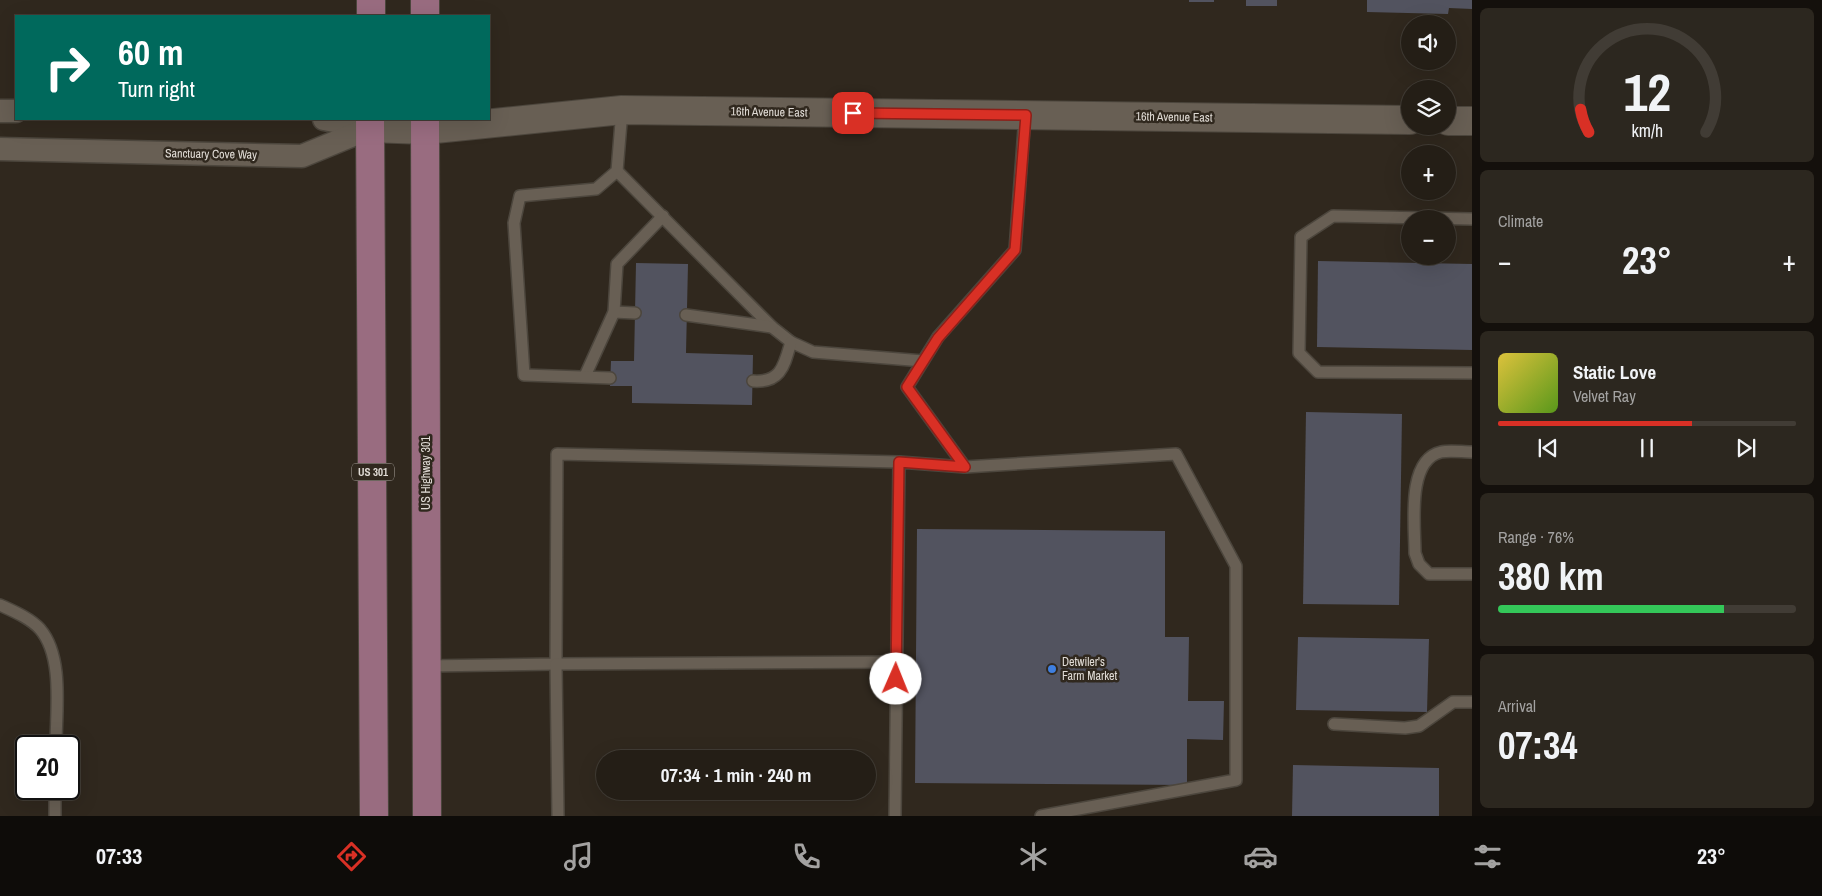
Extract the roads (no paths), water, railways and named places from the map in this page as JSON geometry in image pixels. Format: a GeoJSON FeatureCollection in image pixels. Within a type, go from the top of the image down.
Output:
{"type":"FeatureCollection","features":[{"type":"Feature","properties":{"kind":"main road"},"geometry":{"type":"LineString","coordinates":[[370,15],[371,0]]}},
{"type":"Feature","properties":{"kind":"main road"},"geometry":{"type":"LineString","coordinates":[[425,0],[425,15]]}},
{"type":"Feature","properties":{"kind":"main road","name":"US 301"},"geometry":{"type":"LineString","coordinates":[[370,123],[374,816]]}},
{"type":"Feature","properties":{"kind":"main road","name":"US Highway 301"},"geometry":{"type":"LineString","coordinates":[[425,124],[427,816]]}},
{"type":"Feature","properties":{"kind":"street","name":"16th Avenue East"},"geometry":{"type":"LineString","coordinates":[[490,119],[622,110],[1401,120]]}},
{"type":"Feature","properties":{"kind":"street"},"geometry":{"type":"LineString","coordinates":[[0,111],[15,111]]}},
{"type":"Feature","properties":{"kind":"street"},"geometry":{"type":"LineString","coordinates":[[336,120],[370,123]]}},
{"type":"Feature","properties":{"kind":"street","name":"16th Avenue East"},"geometry":{"type":"LineString","coordinates":[[370,123],[425,124],[481,120]]}},
{"type":"Feature","properties":{"kind":"street"},"geometry":{"type":"LineString","coordinates":[[1456,121],[1472,121]]}},
{"type":"Feature","properties":{"kind":"street","name":"Sanctuary Cove Way"},"geometry":{"type":"LineString","coordinates":[[0,149],[302,156],[370,123]]}},
{"type":"Feature","properties":{"kind":"lane"},"geometry":{"type":"LineString","coordinates":[[610,378],[524,375],[514,223],[520,196],[596,189],[617,171],[622,110]]}},
{"type":"Feature","properties":{"kind":"lane"},"geometry":{"type":"LineString","coordinates":[[965,467],[907,387],[938,338],[1015,250],[1026,115]]}},
{"type":"Feature","properties":{"kind":"lane"},"geometry":{"type":"LineString","coordinates":[[617,171],[772,327],[791,342],[813,352],[923,361]]}},
{"type":"Feature","properties":{"kind":"lane"},"geometry":{"type":"LineString","coordinates":[[585,376],[614,312],[617,264],[663,216]]}},
{"type":"Feature","properties":{"kind":"lane"},"geometry":{"type":"LineString","coordinates":[[1472,219],[1333,216],[1301,237],[1299,353],[1318,372],[1472,373]]}},
{"type":"Feature","properties":{"kind":"lane"},"geometry":{"type":"LineString","coordinates":[[614,312],[635,313]]}},
{"type":"Feature","properties":{"kind":"lane"},"geometry":{"type":"LineString","coordinates":[[686,315],[772,327]]}},
{"type":"Feature","properties":{"kind":"lane"},"geometry":{"type":"LineString","coordinates":[[752,381],[766,382],[775,376],[784,366],[791,342]]}},
{"type":"Feature","properties":{"kind":"lane"},"geometry":{"type":"LineString","coordinates":[[1472,452],[1440,452],[1423,462],[1416,477],[1415,553],[1419,564],[1428,574],[1472,574]]}},
{"type":"Feature","properties":{"kind":"lane"},"geometry":{"type":"LineString","coordinates":[[558,816],[556,664],[557,454],[899,462],[965,467],[1176,454],[1236,566],[1236,780],[1041,816]]}},
{"type":"Feature","properties":{"kind":"lane"},"geometry":{"type":"LineString","coordinates":[[895,816],[899,462]]}},
{"type":"Feature","properties":{"kind":"lane"},"geometry":{"type":"LineString","coordinates":[[0,605],[39,628],[49,642],[56,661],[56,735]]}},
{"type":"Feature","properties":{"kind":"lane"},"geometry":{"type":"LineString","coordinates":[[427,666],[897,662]]}},
{"type":"Feature","properties":{"kind":"lane"},"geometry":{"type":"LineString","coordinates":[[1334,724],[1405,728],[1419,726],[1453,702],[1472,702]]}},
{"type":"Feature","properties":{"kind":"lane"},"geometry":{"type":"LineString","coordinates":[[55,816],[56,800]]}},
{"type":"Feature","properties":{"kind":"place","name":"Detwiler's Farm Market"},"geometry":{"type":"Point","coordinates":[1052,669]}}]}
